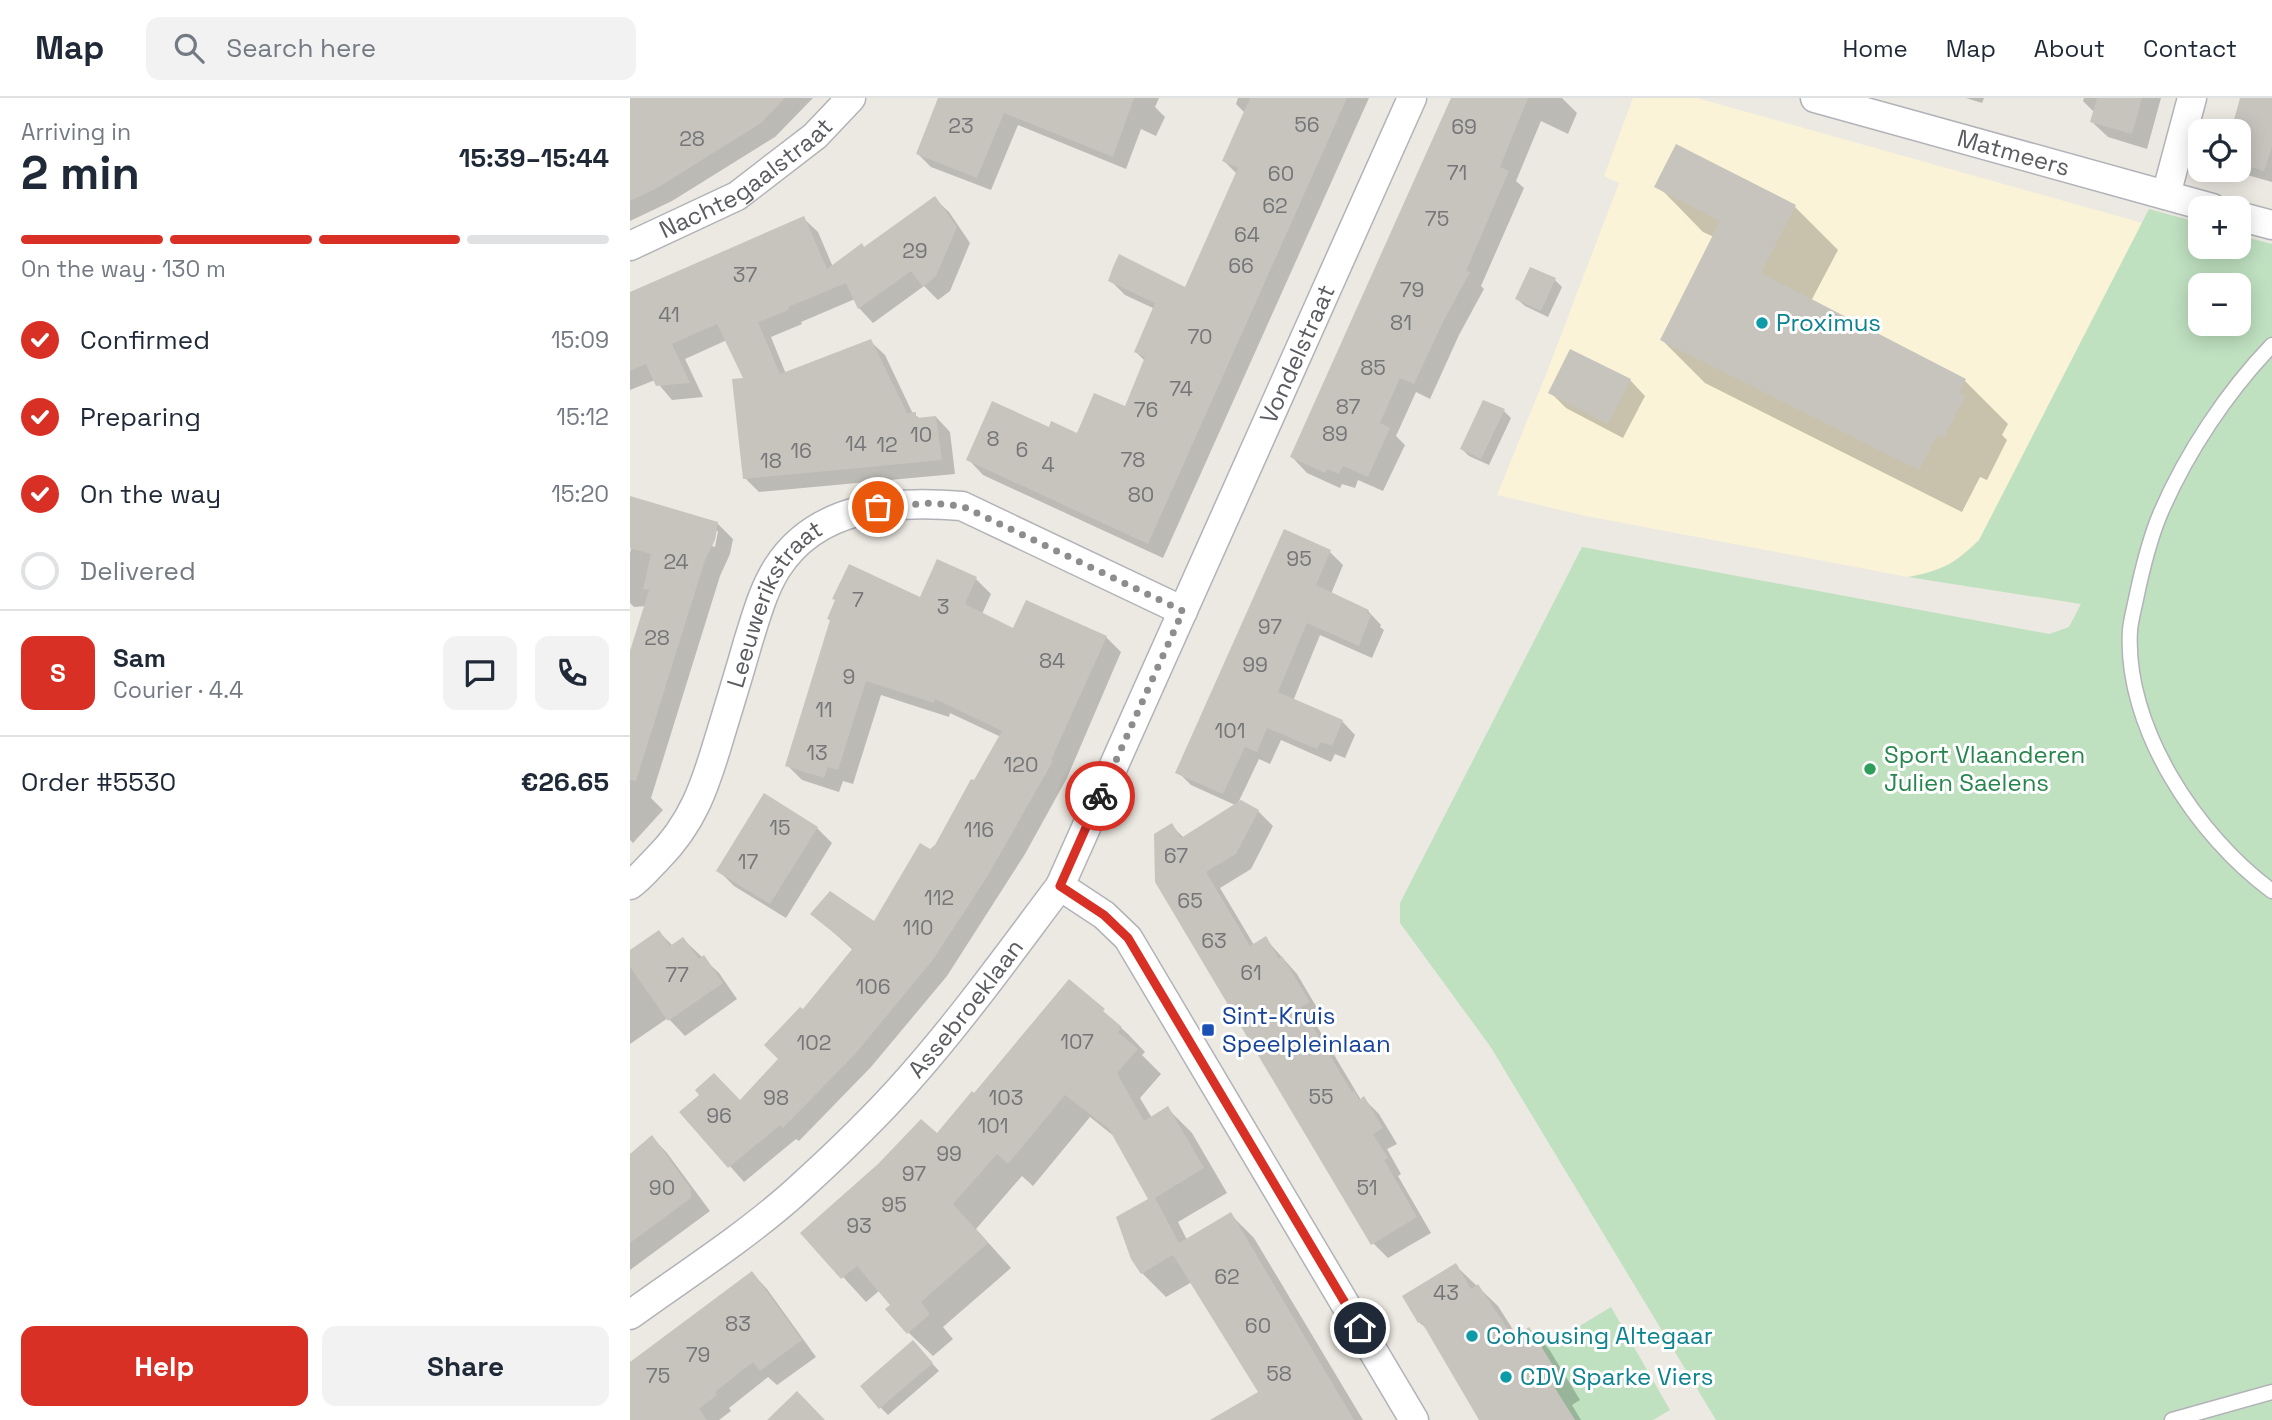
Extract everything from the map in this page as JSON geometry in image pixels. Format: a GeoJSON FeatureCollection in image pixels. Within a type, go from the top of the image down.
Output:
{"type":"FeatureCollection","features":[{"type":"Feature","properties":{"kind":"street","name":"Nachtegaalstraat"},"geometry":{"type":"LineString","coordinates":[[630,246],[737,196],[815,136],[851,98]]}},
{"type":"Feature","properties":{"kind":"street","name":"Vondelstraat"},"geometry":{"type":"LineString","coordinates":[[1183,611],[1412,98]]}},
{"type":"Feature","properties":{"kind":"street","name":"Matmeers"},"geometry":{"type":"LineString","coordinates":[[1815,98],[1864,105],[2188,201]]}},
{"type":"Feature","properties":{"kind":"street"},"geometry":{"type":"LineString","coordinates":[[2166,195],[2192,98]]}},
{"type":"Feature","properties":{"kind":"street"},"geometry":{"type":"LineString","coordinates":[[2251,219],[2272,225]]}},
{"type":"Feature","properties":{"kind":"street","name":"Leeuwerikstraat"},"geometry":{"type":"LineString","coordinates":[[632,883],[675,841],[703,792],[760,605],[777,568],[802,540],[828,522],[862,510],[894,504],[962,506],[1183,611]]}},
{"type":"Feature","properties":{"kind":"street","name":"Assebroeklaan"},"geometry":{"type":"LineString","coordinates":[[630,1315],[769,1213],[858,1133],[909,1078],[1009,955],[1060,886],[1183,611]]}},
{"type":"Feature","properties":{"kind":"street"},"geometry":{"type":"LineString","coordinates":[[1060,886],[1104,915],[1128,938],[1414,1420]]}},
{"type":"Feature","properties":{"kind":"lane"},"geometry":{"type":"LineString","coordinates":[[2272,345],[2226,401],[2192,454],[2160,513],[2143,564],[2130,631],[2134,676],[2146,726],[2173,782],[2222,848],[2272,891]]}},
{"type":"Feature","properties":{"kind":"lane"},"geometry":{"type":"LineString","coordinates":[[2172,1420],[2272,1392]]}},
{"type":"Feature","properties":{"kind":"shaded area"},"geometry":{"type":"Polygon","coordinates":[[[1633,98],[1697,98],[2188,236],[2188,259],[2212,259],[2226,273],[2188,273],[2189,336],[1956,584],[1908,577],[1586,516],[1497,495],[1619,183],[1604,176],[1633,98]]]}},
{"type":"Feature","properties":{"kind":"green space","name":"Sport Vlaanderen Julien Saelens"},"geometry":{"type":"Polygon","coordinates":[[[2149,209],[2188,220],[2188,259],[2251,259],[2251,238],[2272,244],[2272,1420],[1716,1420],[1490,1046],[1400,923],[1400,903],[1582,547],[2049,634],[2069,627],[2081,604],[1908,577],[1930,572],[1962,555],[1979,540],[2149,209]]]}},
{"type":"Feature","properties":{"kind":"green space"},"geometry":{"type":"Polygon","coordinates":[[[1611,1307],[1670,1410],[1653,1420],[1575,1420],[1560,1397],[1548,1388],[1561,1379],[1535,1337],[1542,1332],[1550,1344],[1611,1307]]]}},
{"type":"Feature","properties":{"kind":"building"},"geometry":{"type":"Polygon","coordinates":[[[630,98],[785,98],[761,123],[657,188],[630,201],[630,98]]]}},
{"type":"Feature","properties":{"kind":"building"},"geometry":{"type":"Polygon","coordinates":[[[938,98],[1134,98],[1113,157],[1004,113],[977,178],[916,154],[938,98]]]}},
{"type":"Feature","properties":{"kind":"building"},"geometry":{"type":"Polygon","coordinates":[[[1250,98],[1347,98],[1148,544],[966,460],[992,401],[1049,427],[1051,421],[1077,433],[1094,393],[1125,406],[1145,357],[1134,352],[1155,303],[1108,281],[1113,267],[1119,254],[1185,287],[1238,168],[1222,161],[1250,98]]]}},
{"type":"Feature","properties":{"kind":"building"},"geometry":{"type":"Polygon","coordinates":[[[1451,98],[1528,98],[1500,167],[1509,171],[1466,271],[1470,272],[1414,384],[1400,378],[1380,423],[1390,428],[1368,477],[1343,466],[1339,474],[1327,469],[1325,473],[1290,457],[1451,98]]]}},
{"type":"Feature","properties":{"kind":"building"},"geometry":{"type":"Polygon","coordinates":[[[2097,98],[2142,98],[2132,134],[2090,122],[2097,98]]]}},
{"type":"Feature","properties":{"kind":"building"},"geometry":{"type":"Polygon","coordinates":[[[2240,98],[2272,98],[2272,147],[2264,171],[2251,167],[2251,119],[2234,119],[2240,98]]]}},
{"type":"Feature","properties":{"kind":"building","name":"Proximus"},"geometry":{"type":"Polygon","coordinates":[[[1676,144],[1796,205],[1761,273],[1966,379],[1959,393],[1965,396],[1944,438],[1937,435],[1919,470],[1660,340],[1720,221],[1654,187],[1676,144]]]}},
{"type":"Feature","properties":{"kind":"building"},"geometry":{"type":"Polygon","coordinates":[[[935,196],[957,227],[936,276],[923,287],[911,271],[858,309],[846,283],[758,322],[780,374],[871,339],[907,413],[916,412],[916,418],[936,416],[942,460],[743,479],[732,379],[743,378],[717,324],[672,344],[690,383],[656,386],[646,364],[630,371],[630,292],[804,216],[827,269],[862,243],[864,247],[935,196]]]}},
{"type":"Feature","properties":{"kind":"building"},"geometry":{"type":"Polygon","coordinates":[[[1530,267],[1556,278],[1541,311],[1515,299],[1530,267]]]}},
{"type":"Feature","properties":{"kind":"building"},"geometry":{"type":"Polygon","coordinates":[[[1570,349],[1631,379],[1608,424],[1548,393],[1570,349]]]}},
{"type":"Feature","properties":{"kind":"building"},"geometry":{"type":"Polygon","coordinates":[[[1483,400],[1505,409],[1481,459],[1460,449],[1483,400]]]}},
{"type":"Feature","properties":{"kind":"building"},"geometry":{"type":"Polygon","coordinates":[[[630,496],[718,522],[715,540],[705,560],[636,781],[630,780],[630,651],[649,590],[643,589],[651,554],[630,548],[630,496]]]}},
{"type":"Feature","properties":{"kind":"building"},"geometry":{"type":"Polygon","coordinates":[[[1284,529],[1331,550],[1316,585],[1369,610],[1367,613],[1371,615],[1359,646],[1307,623],[1278,692],[1343,720],[1332,746],[1321,742],[1317,749],[1267,728],[1257,752],[1245,747],[1223,794],[1175,773],[1284,529]]]}},
{"type":"Feature","properties":{"kind":"building"},"geometry":{"type":"Polygon","coordinates":[[[937,559],[977,577],[965,604],[1013,628],[1026,600],[1107,636],[1051,760],[1053,761],[987,877],[932,961],[856,1053],[783,1128],[780,1125],[728,1168],[679,1112],[699,1095],[695,1090],[714,1073],[740,1100],[778,1059],[764,1045],[800,1007],[803,1009],[853,948],[810,914],[830,891],[874,921],[920,843],[930,849],[935,845],[971,779],[974,780],[1002,731],[935,699],[934,703],[866,681],[838,770],[828,767],[824,778],[785,766],[830,620],[827,619],[835,600],[832,599],[849,564],[920,597],[937,559]]]}},
{"type":"Feature","properties":{"kind":"building"},"geometry":{"type":"Polygon","coordinates":[[[764,793],[818,827],[770,904],[716,871],[764,793]]]}},
{"type":"Feature","properties":{"kind":"building"},"geometry":{"type":"Polygon","coordinates":[[[1241,800],[1259,810],[1236,854],[1206,872],[1250,946],[1266,936],[1279,959],[1282,956],[1310,1002],[1301,1007],[1352,1092],[1354,1091],[1359,1100],[1364,1096],[1383,1128],[1373,1134],[1388,1158],[1384,1160],[1417,1217],[1371,1245],[1155,882],[1154,834],[1172,823],[1181,838],[1241,800]]]}},
{"type":"Feature","properties":{"kind":"building"},"geometry":{"type":"Polygon","coordinates":[[[659,930],[670,946],[683,937],[699,959],[704,955],[723,983],[668,1021],[630,967],[630,950],[659,930]]]}},
{"type":"Feature","properties":{"kind":"building"},"geometry":{"type":"Polygon","coordinates":[[[1069,979],[1105,1009],[1103,1011],[1122,1027],[1118,1032],[1138,1049],[1117,1073],[1144,1121],[1168,1106],[1204,1168],[1155,1198],[1179,1243],[1231,1212],[1354,1420],[1210,1420],[1258,1392],[1173,1255],[1141,1274],[1131,1259],[1116,1217],[1148,1199],[1109,1129],[1065,1095],[1008,1164],[997,1154],[953,1204],[988,1243],[921,1302],[930,1314],[907,1334],[885,1309],[890,1305],[857,1266],[841,1279],[800,1233],[878,1164],[921,1119],[937,1133],[1069,979]]]}},
{"type":"Feature","properties":{"kind":"building"},"geometry":{"type":"Polygon","coordinates":[[[652,1135],[691,1189],[691,1198],[630,1243],[630,1154],[652,1135]]]}},
{"type":"Feature","properties":{"kind":"building"},"geometry":{"type":"Polygon","coordinates":[[[1456,1263],[1471,1289],[1478,1284],[1513,1337],[1529,1327],[1562,1380],[1553,1385],[1575,1420],[1479,1420],[1421,1321],[1418,1323],[1402,1296],[1456,1263]]]}},
{"type":"Feature","properties":{"kind":"building"},"geometry":{"type":"Polygon","coordinates":[[[752,1271],[802,1340],[760,1371],[753,1362],[715,1392],[717,1395],[699,1409],[707,1420],[630,1420],[630,1362],[752,1271]]]}},
{"type":"Feature","properties":{"kind":"building"},"geometry":{"type":"Polygon","coordinates":[[[913,1340],[933,1363],[879,1409],[860,1386],[913,1340]]]}},
{"type":"Feature","properties":{"kind":"building"},"geometry":{"type":"Polygon","coordinates":[[[797,1391],[825,1420],[767,1420],[797,1391]]]}},
{"type":"Feature","properties":{"kind":"way so far"},"geometry":{"type":"LineString","coordinates":[[878,507],[931,503],[962,506],[1183,611],[1100,796]]}},
{"type":"Feature","properties":{"kind":"place","name":"Proximus"},"geometry":{"type":"Point","coordinates":[1762,323]}},
{"type":"Feature","properties":{"kind":"place","name":"Sport Vlaanderen Julien Saelens"},"geometry":{"type":"Point","coordinates":[1870,769]}},
{"type":"Feature","properties":{"kind":"place","name":"Sint-Kruis Speelpleinlaan"},"geometry":{"type":"Point","coordinates":[1208,1030]}},
{"type":"Feature","properties":{"kind":"place","name":"Cohousing Altegaar"},"geometry":{"type":"Point","coordinates":[1472,1336]}},
{"type":"Feature","properties":{"kind":"place","name":"CDV Sparke Viers"},"geometry":{"type":"Point","coordinates":[1506,1377]}},
{"type":"Feature","properties":{"kind":"route"},"geometry":{"type":"LineString","coordinates":[[1100,796],[1060,886],[1104,915],[1128,938],[1360,1328]]}}]}
